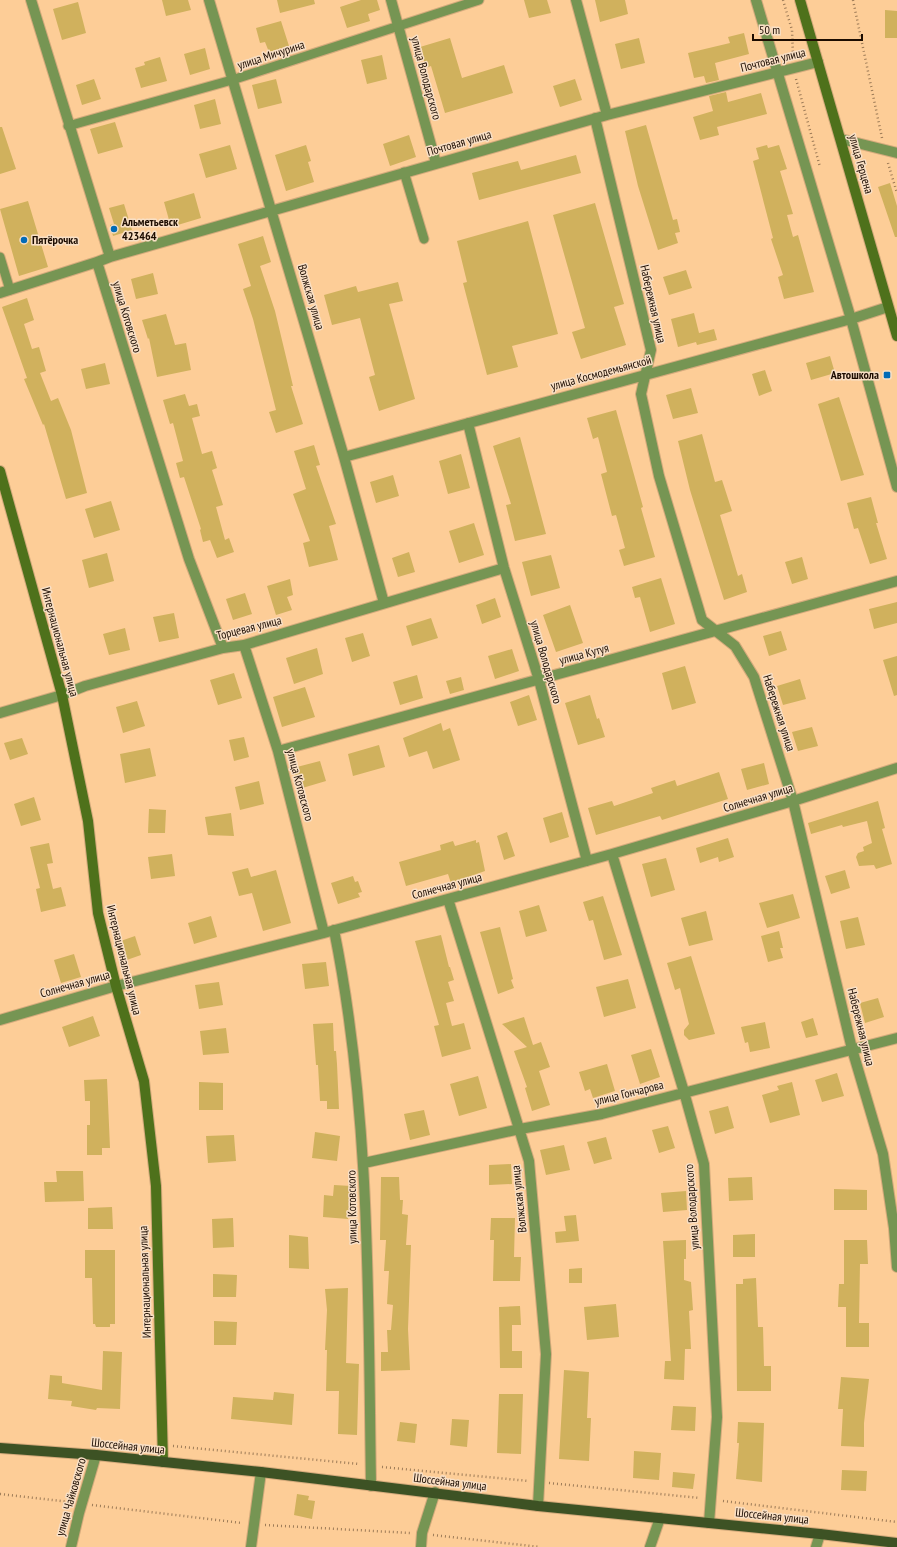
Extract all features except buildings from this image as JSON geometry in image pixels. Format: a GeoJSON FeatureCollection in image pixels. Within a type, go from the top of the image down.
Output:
{"type":"FeatureCollection","features":[{"type":"Feature","properties":{"kind":"main road","name":"Шоссейная улица"},"geometry":{"type":"LineString","coordinates":[[0,1448],[96,1455],[262,1472],[371,1486],[435,1492],[538,1506],[820,1534],[897,1544]]}},
{"type":"Feature","properties":{"kind":"street"},"geometry":{"type":"LineString","coordinates":[[0,293],[110,257],[68,126],[31,0]]}},
{"type":"Feature","properties":{"kind":"street","name":"Волжская улица"},"geometry":{"type":"LineString","coordinates":[[209,0],[344,457],[384,603]]}},
{"type":"Feature","properties":{"kind":"street","name":"улица Володарского"},"geometry":{"type":"LineString","coordinates":[[391,0],[436,163]]}},
{"type":"Feature","properties":{"kind":"street"},"geometry":{"type":"LineString","coordinates":[[576,0],[607,115]]}},
{"type":"Feature","properties":{"kind":"street"},"geometry":{"type":"LineString","coordinates":[[756,0],[776,72],[851,319],[897,487]]}},
{"type":"Feature","properties":{"kind":"street","name":"улица Герцена"},"geometry":{"type":"LineString","coordinates":[[800,0],[897,336]]}},
{"type":"Feature","properties":{"kind":"street","name":"Почтовая улица"},"geometry":{"type":"LineString","coordinates":[[110,257],[595,118],[818,62]]}},
{"type":"Feature","properties":{"kind":"street","name":"Набережная улица"},"geometry":{"type":"LineString","coordinates":[[595,118],[651,350],[644,375],[641,394],[659,476],[702,620],[735,646],[754,677],[794,801],[852,1049],[883,1154],[894,1228],[897,1268]]}},
{"type":"Feature","properties":{"kind":"street"},"geometry":{"type":"LineString","coordinates":[[840,139],[897,153]]}},
{"type":"Feature","properties":{"kind":"street","name":"улица Котовского"},"geometry":{"type":"LineString","coordinates":[[97,262],[187,552],[223,648]]}},
{"type":"Feature","properties":{"kind":"street","name":"улица Космодемьянской"},"geometry":{"type":"LineString","coordinates":[[344,457],[851,319],[888,307]]}},
{"type":"Feature","properties":{"kind":"street","name":"улица Володарского"},"geometry":{"type":"LineString","coordinates":[[468,423],[504,568],[539,680],[587,861]]}},
{"type":"Feature","properties":{"kind":"street","name":"Интернациональная улица"},"geometry":{"type":"LineString","coordinates":[[0,471],[62,695],[88,821],[98,913],[116,986],[144,1081],[156,1186],[163,1462]]}},
{"type":"Feature","properties":{"kind":"street","name":"Торцевая улица"},"geometry":{"type":"LineString","coordinates":[[0,713],[62,695],[85,686],[223,648],[244,645],[504,568]]}},
{"type":"Feature","properties":{"kind":"street","name":"улица Кутуя"},"geometry":{"type":"LineString","coordinates":[[278,751],[897,581]]}},
{"type":"Feature","properties":{"kind":"street","name":"улица Котовского"},"geometry":{"type":"LineString","coordinates":[[244,645],[278,751],[346,988],[364,1162],[371,1486]]}},
{"type":"Feature","properties":{"kind":"street","name":"Солнечная улица"},"geometry":{"type":"LineString","coordinates":[[0,1020],[116,986],[448,900],[612,854],[794,801],[897,768]]}},
{"type":"Feature","properties":{"kind":"street","name":"улица Володарского"},"geometry":{"type":"LineString","coordinates":[[612,854],[684,1092],[704,1164],[717,1417],[709,1523]]}},
{"type":"Feature","properties":{"kind":"street","name":"Волжская улица"},"geometry":{"type":"LineString","coordinates":[[448,900],[529,1161],[546,1354],[538,1506]]}},
{"type":"Feature","properties":{"kind":"street","name":"улица Гончарова"},"geometry":{"type":"LineString","coordinates":[[364,1162],[520,1129],[602,1114],[897,1038]]}},
{"type":"Feature","properties":{"kind":"street","name":"улица Чайковского"},"geometry":{"type":"LineString","coordinates":[[71,1547],[96,1455]]}},
{"type":"Feature","properties":{"kind":"street"},"geometry":{"type":"LineString","coordinates":[[251,1547],[262,1472]]}},
{"type":"Feature","properties":{"kind":"street"},"geometry":{"type":"LineString","coordinates":[[421,1547],[422,1533],[435,1492]]}},
{"type":"Feature","properties":{"kind":"street"},"geometry":{"type":"LineString","coordinates":[[650,1547],[660,1518]]}},
{"type":"Feature","properties":{"kind":"street"},"geometry":{"type":"LineString","coordinates":[[816,1547],[820,1534]]}},
{"type":"Feature","properties":{"kind":"lane","name":"улица Мичурина"},"geometry":{"type":"LineString","coordinates":[[68,126],[232,80],[479,0]]}},
{"type":"Feature","properties":{"kind":"lane"},"geometry":{"type":"LineString","coordinates":[[404,172],[424,239]]}},
{"type":"Feature","properties":{"kind":"lane"},"geometry":{"type":"LineString","coordinates":[[0,257],[10,290]]}},
{"type":"Feature","properties":{"kind":"path"},"geometry":{"type":"LineString","coordinates":[[853,0],[885,150],[897,193]]}},
{"type":"Feature","properties":{"kind":"path"},"geometry":{"type":"LineString","coordinates":[[0,1494],[255,1524],[422,1533],[540,1547]]}},
{"type":"Feature","properties":{"kind":"place","name":"Альметьевск 423464"},"geometry":{"type":"Point","coordinates":[114,229]}},
{"type":"Feature","properties":{"kind":"place","name":"Пятёрочка"},"geometry":{"type":"Point","coordinates":[24,240]}},
{"type":"Feature","properties":{"kind":"place","name":"Автошкола"},"geometry":{"type":"Point","coordinates":[887,375]}}]}
